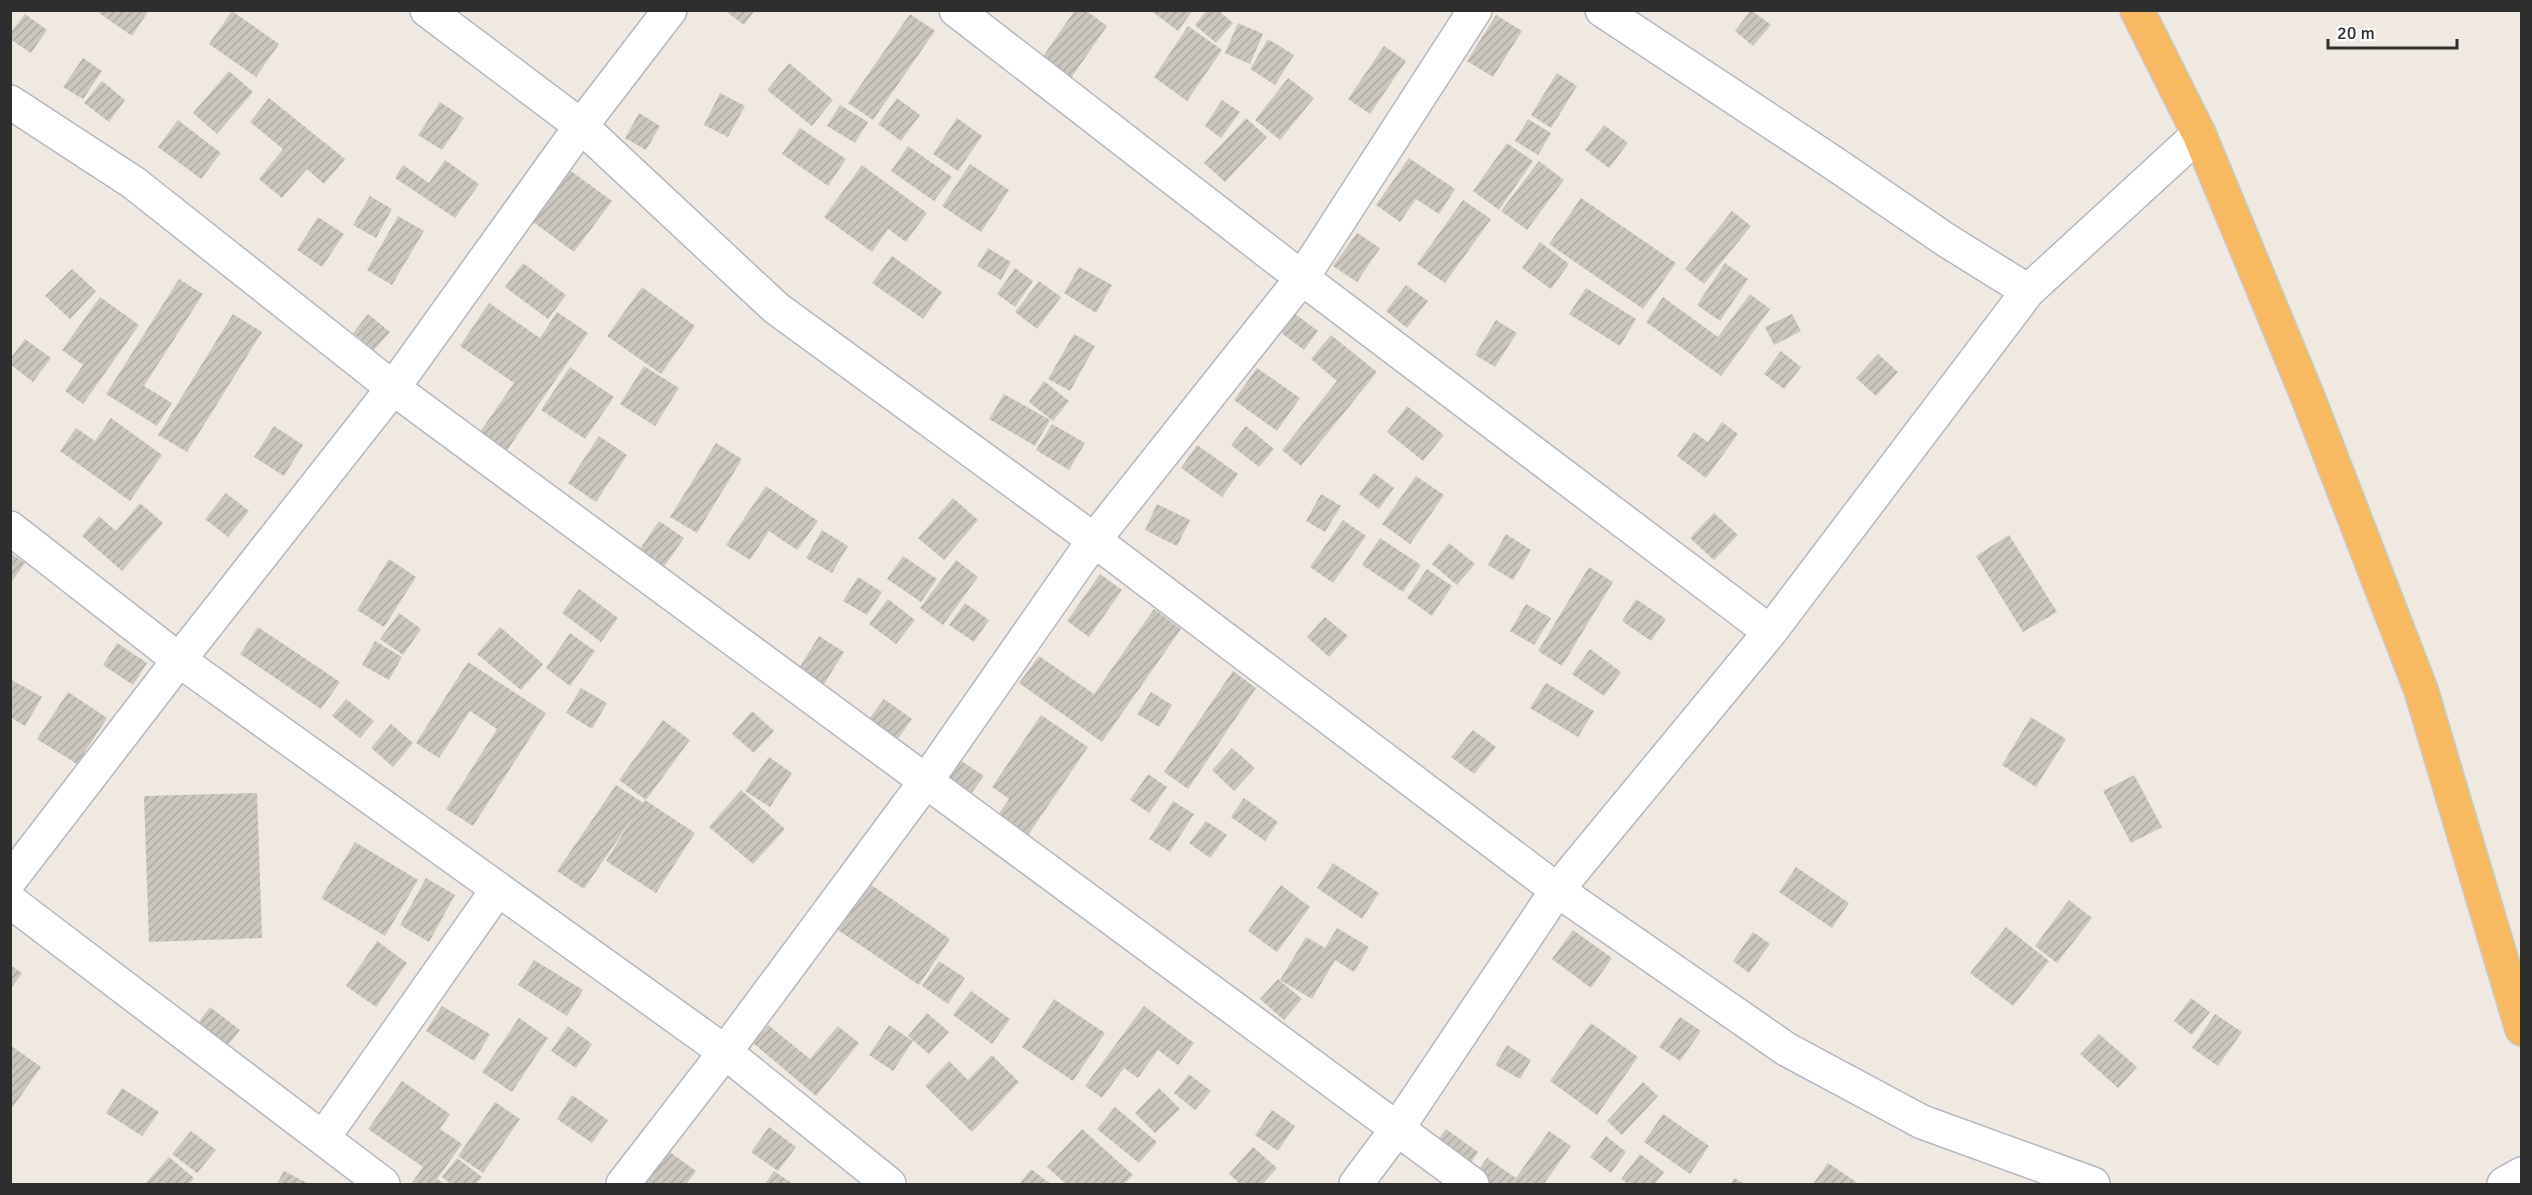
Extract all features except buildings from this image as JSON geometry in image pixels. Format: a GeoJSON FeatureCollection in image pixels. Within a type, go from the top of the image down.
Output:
{"type":"FeatureCollection","features":[{"type":"Feature","properties":{"kind":"highway"},"geometry":{"type":"LineString","coordinates":[[2137,10],[2199,134],[2307,395],[2421,690],[2522,1029]]}},
{"type":"Feature","properties":{"kind":"street"},"geometry":{"type":"LineString","coordinates":[[427,10],[581,126],[776,308],[1094,540],[1557,890],[1786,1048],[1922,1122],[2092,1185]]}},
{"type":"Feature","properties":{"kind":"street"},"geometry":{"type":"LineString","coordinates":[[10,880],[393,388],[581,126],[670,10]]}},
{"type":"Feature","properties":{"kind":"street"},"geometry":{"type":"LineString","coordinates":[[956,10],[1302,278],[1770,632]]}},
{"type":"Feature","properties":{"kind":"street"},"geometry":{"type":"LineString","coordinates":[[623,1185],[926,781],[1094,540],[1302,278],[1474,10]]}},
{"type":"Feature","properties":{"kind":"street"},"geometry":{"type":"LineString","coordinates":[[1602,10],[1946,240],[2028,291]]}},
{"type":"Feature","properties":{"kind":"street"},"geometry":{"type":"LineString","coordinates":[[10,102],[134,183],[393,388],[1472,1185]]}},
{"type":"Feature","properties":{"kind":"street"},"geometry":{"type":"LineString","coordinates":[[1356,1185],[1397,1129],[1557,890],[1770,632],[2028,291],[2199,134]]}},
{"type":"Feature","properties":{"kind":"street"},"geometry":{"type":"LineString","coordinates":[[10,528],[179,660],[724,1052],[889,1185]]}},
{"type":"Feature","properties":{"kind":"street"},"geometry":{"type":"LineString","coordinates":[[323,1138],[498,889]]}},
{"type":"Feature","properties":{"kind":"street"},"geometry":{"type":"LineString","coordinates":[[10,902],[383,1185]]}},
{"type":"Feature","properties":{"kind":"street"},"geometry":{"type":"LineString","coordinates":[[2504,1185],[2522,1174]]}}]}
